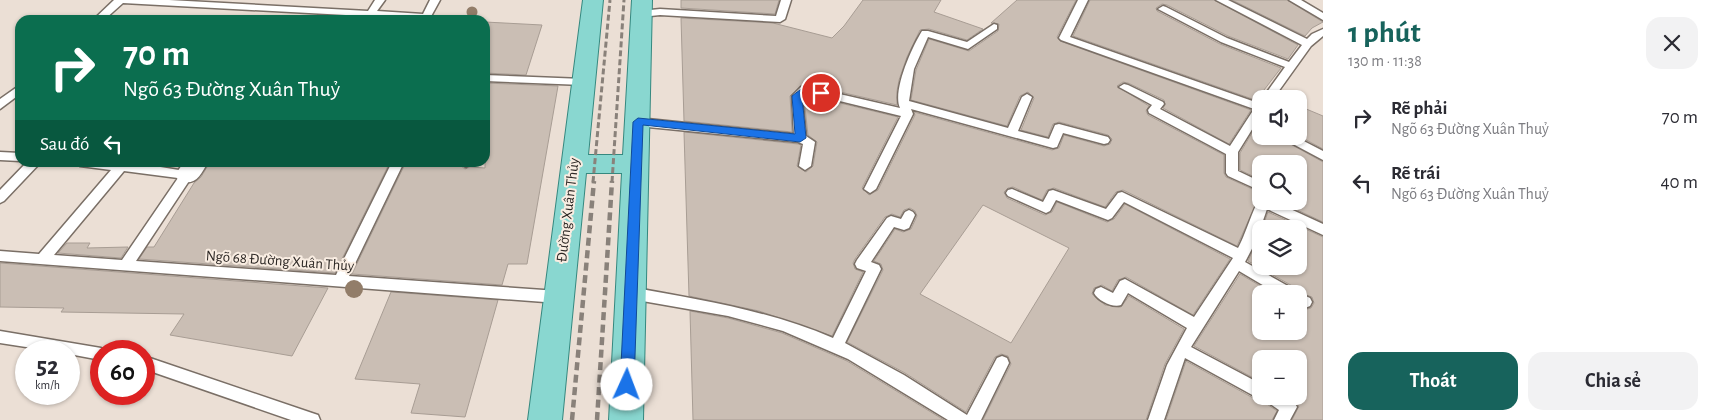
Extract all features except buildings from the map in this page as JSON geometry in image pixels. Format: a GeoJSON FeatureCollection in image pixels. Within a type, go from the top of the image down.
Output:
{"type":"FeatureCollection","features":[{"type":"Feature","properties":{"kind":"main road","name":"Đường Xuân Thủy"},"geometry":{"type":"LineString","coordinates":[[545,420],[593,0]]}},
{"type":"Feature","properties":{"kind":"main road"},"geometry":{"type":"LineString","coordinates":[[626,420],[641,7]]}},
{"type":"Feature","properties":{"kind":"main road"},"geometry":{"type":"LineString","coordinates":[[574,164],[636,164]]}},
{"type":"Feature","properties":{"kind":"lane"},"geometry":{"type":"LineString","coordinates":[[104,15],[120,0],[181,2],[343,15]]}},
{"type":"Feature","properties":{"kind":"lane"},"geometry":{"type":"LineString","coordinates":[[369,15],[380,0]]}},
{"type":"Feature","properties":{"kind":"lane"},"geometry":{"type":"LineString","coordinates":[[427,15],[435,0]]}},
{"type":"Feature","properties":{"kind":"lane"},"geometry":{"type":"LineString","coordinates":[[641,7],[660,12],[780,19],[786,0]]}},
{"type":"Feature","properties":{"kind":"lane"},"geometry":{"type":"LineString","coordinates":[[1083,0],[1064,38],[1252,104]]}},
{"type":"Feature","properties":{"kind":"lane"},"geometry":{"type":"LineString","coordinates":[[1221,0],[1308,44]]}},
{"type":"Feature","properties":{"kind":"lane"},"geometry":{"type":"LineString","coordinates":[[1294,0],[1321,14]]}},
{"type":"Feature","properties":{"kind":"lane"},"geometry":{"type":"LineString","coordinates":[[1163,9],[1224,40],[1291,66]]}},
{"type":"Feature","properties":{"kind":"lane"},"geometry":{"type":"LineString","coordinates":[[870,190],[906,108],[909,69],[924,33],[968,46],[994,27]]}},
{"type":"Feature","properties":{"kind":"lane"},"geometry":{"type":"LineString","coordinates":[[1274,90],[1308,44],[1315,36],[1323,32]]}},
{"type":"Feature","properties":{"kind":"lane"},"geometry":{"type":"LineString","coordinates":[[490,78],[583,82]]}},
{"type":"Feature","properties":{"kind":"lane"},"geometry":{"type":"LineString","coordinates":[[1124,86],[1159,104],[1153,110],[1232,152]]}},
{"type":"Feature","properties":{"kind":"lane"},"geometry":{"type":"LineString","coordinates":[[800,138],[797,96],[805,89],[906,108],[1053,144],[1059,128],[1104,140]]}},
{"type":"Feature","properties":{"kind":"lane"},"geometry":{"type":"LineString","coordinates":[[0,105],[15,92]]}},
{"type":"Feature","properties":{"kind":"lane"},"geometry":{"type":"LineString","coordinates":[[1011,133],[1027,97]]}},
{"type":"Feature","properties":{"kind":"lane"},"geometry":{"type":"LineString","coordinates":[[638,122],[800,138],[809,142],[805,166]]}},
{"type":"Feature","properties":{"kind":"lane"},"geometry":{"type":"LineString","coordinates":[[1252,129],[1232,152],[1232,173],[1252,183]]}},
{"type":"Feature","properties":{"kind":"lane"},"geometry":{"type":"LineString","coordinates":[[1302,145],[1323,156]]}},
{"type":"Feature","properties":{"kind":"lane"},"geometry":{"type":"LineString","coordinates":[[0,156],[15,157]]}},
{"type":"Feature","properties":{"kind":"lane"},"geometry":{"type":"LineString","coordinates":[[0,198],[30,167]]}},
{"type":"Feature","properties":{"kind":"lane"},"geometry":{"type":"LineString","coordinates":[[43,258],[120,167]]}},
{"type":"Feature","properties":{"kind":"lane"},"geometry":{"type":"LineString","coordinates":[[157,167],[192,169]]}},
{"type":"Feature","properties":{"kind":"lane"},"geometry":{"type":"LineString","coordinates":[[339,282],[396,167]]}},
{"type":"Feature","properties":{"kind":"lane"},"geometry":{"type":"LineString","coordinates":[[125,266],[192,169]]}},
{"type":"Feature","properties":{"kind":"lane"},"geometry":{"type":"LineString","coordinates":[[1012,193],[1046,208],[1053,194],[1108,215],[1122,196],[1239,260],[1276,285]]}},
{"type":"Feature","properties":{"kind":"lane"},"geometry":{"type":"LineString","coordinates":[[1156,420],[1182,349],[1239,260],[1257,223],[1261,210]]}},
{"type":"Feature","properties":{"kind":"lane"},"geometry":{"type":"LineString","coordinates":[[1282,210],[1323,230]]}},
{"type":"Feature","properties":{"kind":"lane"},"geometry":{"type":"LineString","coordinates":[[836,347],[874,270],[862,264],[891,221],[904,225],[909,215]]}},
{"type":"Feature","properties":{"kind":"lane","name":"Ngõ 68 Đường Xuân Thủy"},"geometry":{"type":"LineString","coordinates":[[0,256],[558,297]]}},
{"type":"Feature","properties":{"kind":"lane"},"geometry":{"type":"LineString","coordinates":[[1101,293],[1116,301],[1125,285],[1198,326]]}},
{"type":"Feature","properties":{"kind":"lane"},"geometry":{"type":"LineString","coordinates":[[631,293],[751,316],[785,325],[836,347],[901,381],[962,420]]}},
{"type":"Feature","properties":{"kind":"lane"},"geometry":{"type":"LineString","coordinates":[[0,338],[20,339],[90,352]]}},
{"type":"Feature","properties":{"kind":"lane"},"geometry":{"type":"LineString","coordinates":[[1182,349],[1252,387]]}},
{"type":"Feature","properties":{"kind":"lane"},"geometry":{"type":"LineString","coordinates":[[973,420],[1002,363]]}},
{"type":"Feature","properties":{"kind":"lane"},"geometry":{"type":"LineString","coordinates":[[155,366],[312,420]]}},
{"type":"Feature","properties":{"kind":"lane"},"geometry":{"type":"LineString","coordinates":[[1282,420],[1289,408],[1284,405]]}},
{"type":"Feature","properties":{"kind":"railway"},"geometry":{"type":"LineString","coordinates":[[593,182],[610,0]]}},
{"type":"Feature","properties":{"kind":"railway"},"geometry":{"type":"LineString","coordinates":[[612,182],[624,0]]}},
{"type":"Feature","properties":{"kind":"railway"},"geometry":{"type":"LineString","coordinates":[[572,420],[594,181]]}},
{"type":"Feature","properties":{"kind":"railway"},"geometry":{"type":"LineString","coordinates":[[597,420],[612,181]]}},
{"type":"Feature","properties":{"kind":"route"},"geometry":{"type":"LineString","coordinates":[[627,385],[638,122],[800,138],[797,96],[805,89],[821,93]]}}]}
